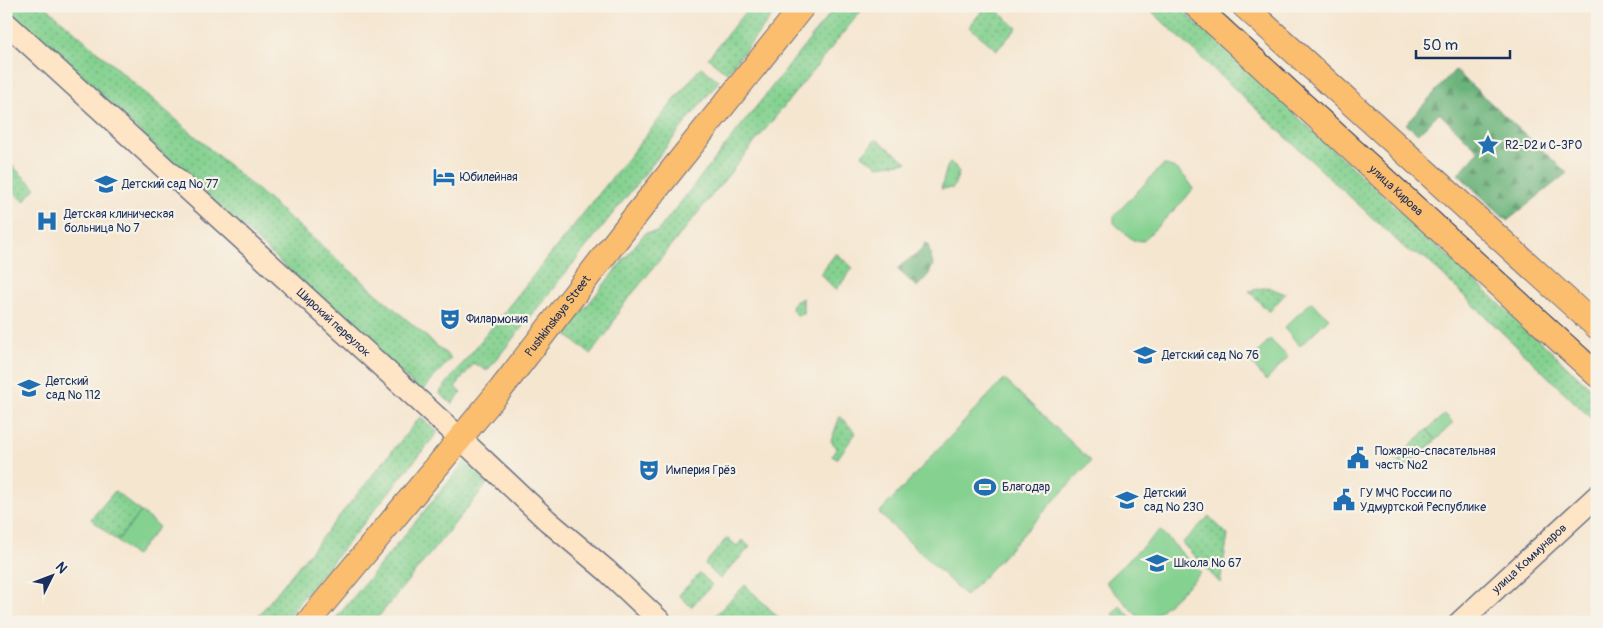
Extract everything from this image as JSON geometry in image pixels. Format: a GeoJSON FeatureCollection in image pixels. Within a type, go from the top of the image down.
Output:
{"type":"FeatureCollection","features":[{"type":"Feature","properties":{"kind":"main road","name":"Pushkinskaya Street"},"geometry":{"type":"LineString","coordinates":[[308,622],[501,390],[632,220],[803,6]]}},
{"type":"Feature","properties":{"kind":"main road","name":"улица Кирова"},"geometry":{"type":"LineString","coordinates":[[1196,6],[1597,374]]}},
{"type":"Feature","properties":{"kind":"main road"},"geometry":{"type":"LineString","coordinates":[[1244,6],[1597,327]]}},
{"type":"Feature","properties":{"kind":"street","name":"Широкий переулок"},"geometry":{"type":"LineString","coordinates":[[6,23],[460,438],[548,521],[606,570],[661,622]]}},
{"type":"Feature","properties":{"kind":"street","name":"улица Коммунаров"},"geometry":{"type":"LineString","coordinates":[[1460,622],[1597,496]]}},
{"type":"Feature","properties":{"kind":"green space"},"geometry":{"type":"Polygon","coordinates":[[[6,6],[45,6],[451,358],[421,392],[6,9],[6,6]]]}},
{"type":"Feature","properties":{"kind":"green space"},"geometry":{"type":"Polygon","coordinates":[[[750,6],[780,6],[727,73],[708,58],[750,6]]]}},
{"type":"Feature","properties":{"kind":"green space"},"geometry":{"type":"Polygon","coordinates":[[[836,6],[865,6],[620,309],[608,332],[590,354],[568,336],[570,327],[645,233],[657,232],[836,6]]]}},
{"type":"Feature","properties":{"kind":"green space"},"geometry":{"type":"Polygon","coordinates":[[[986,6],[992,6],[1017,28],[997,50],[969,27],[986,6]]]}},
{"type":"Feature","properties":{"kind":"green space"},"geometry":{"type":"Polygon","coordinates":[[[1146,6],[1178,6],[1597,394],[1596,423],[1425,258],[1408,251],[1146,6]]]}},
{"type":"Feature","properties":{"kind":"green space"},"geometry":{"type":"Polygon","coordinates":[[[701,67],[719,81],[487,371],[474,363],[455,387],[461,393],[452,404],[439,393],[701,67]]]}},
{"type":"Feature","properties":{"kind":"green space"},"geometry":{"type":"Polygon","coordinates":[[[1455,70],[1567,173],[1507,221],[1458,174],[1479,151],[1439,113],[1418,134],[1406,124],[1455,70]]]}},
{"type":"Feature","properties":{"kind":"green space"},"geometry":{"type":"Polygon","coordinates":[[[876,139],[907,162],[878,166],[862,155],[876,139]]]}},
{"type":"Feature","properties":{"kind":"green space"},"geometry":{"type":"Polygon","coordinates":[[[950,163],[955,166],[959,173],[953,188],[941,189],[947,167],[950,163]]]}},
{"type":"Feature","properties":{"kind":"green space"},"geometry":{"type":"Polygon","coordinates":[[[11,165],[36,188],[24,201],[6,185],[6,171],[11,165]]]}},
{"type":"Feature","properties":{"kind":"green space"},"geometry":{"type":"Polygon","coordinates":[[[1164,165],[1173,167],[1181,173],[1193,189],[1143,241],[1133,240],[1114,223],[1114,216],[1164,165]]]}},
{"type":"Feature","properties":{"kind":"green space"},"geometry":{"type":"Polygon","coordinates":[[[925,242],[928,245],[933,265],[929,274],[917,287],[897,269],[918,253],[925,242]]]}},
{"type":"Feature","properties":{"kind":"green space"},"geometry":{"type":"Polygon","coordinates":[[[836,253],[853,268],[836,290],[820,274],[836,253]]]}},
{"type":"Feature","properties":{"kind":"green space"},"geometry":{"type":"Polygon","coordinates":[[[1268,287],[1285,294],[1269,312],[1249,291],[1268,287]]]}},
{"type":"Feature","properties":{"kind":"green space"},"geometry":{"type":"Polygon","coordinates":[[[803,298],[803,314],[797,315],[792,309],[793,303],[803,298]]]}},
{"type":"Feature","properties":{"kind":"green space"},"geometry":{"type":"Polygon","coordinates":[[[1311,302],[1329,318],[1300,346],[1284,328],[1311,302]]]}},
{"type":"Feature","properties":{"kind":"green space"},"geometry":{"type":"Polygon","coordinates":[[[1270,339],[1288,357],[1266,381],[1250,361],[1270,339]]]}},
{"type":"Feature","properties":{"kind":"green space","name":"Благодар"},"geometry":{"type":"Polygon","coordinates":[[[1004,379],[1091,461],[966,596],[879,513],[1004,379]]]}},
{"type":"Feature","properties":{"kind":"green space"},"geometry":{"type":"Polygon","coordinates":[[[1445,414],[1453,423],[1436,440],[1427,430],[1445,414]]]}},
{"type":"Feature","properties":{"kind":"green space"},"geometry":{"type":"Polygon","coordinates":[[[840,416],[856,433],[837,459],[832,455],[837,448],[831,441],[840,416]]]}},
{"type":"Feature","properties":{"kind":"green space"},"geometry":{"type":"Polygon","coordinates":[[[420,417],[438,432],[283,622],[253,622],[420,417]]]}},
{"type":"Feature","properties":{"kind":"green space"},"geometry":{"type":"Polygon","coordinates":[[[1427,430],[1436,440],[1404,469],[1395,459],[1427,430]]]}},
{"type":"Feature","properties":{"kind":"green space"},"geometry":{"type":"Polygon","coordinates":[[[468,458],[492,478],[374,622],[333,622],[468,458]]]}},
{"type":"Feature","properties":{"kind":"green space"},"geometry":{"type":"Polygon","coordinates":[[[115,491],[141,512],[117,541],[91,519],[115,491]]]}},
{"type":"Feature","properties":{"kind":"green space"},"geometry":{"type":"Polygon","coordinates":[[[141,512],[159,527],[135,556],[117,541],[141,512]]]}},
{"type":"Feature","properties":{"kind":"green space"},"geometry":{"type":"Polygon","coordinates":[[[1209,516],[1228,535],[1220,583],[1182,543],[1209,516]]]}},
{"type":"Feature","properties":{"kind":"green space"},"geometry":{"type":"Polygon","coordinates":[[[1160,530],[1201,573],[1149,622],[1143,622],[1105,582],[1160,530]]]}},
{"type":"Feature","properties":{"kind":"green space"},"geometry":{"type":"Polygon","coordinates":[[[727,538],[737,546],[742,540],[750,547],[720,579],[705,564],[727,538]]]}},
{"type":"Feature","properties":{"kind":"green space"},"geometry":{"type":"Polygon","coordinates":[[[700,573],[712,585],[691,607],[679,595],[700,573]]]}},
{"type":"Feature","properties":{"kind":"green space"},"geometry":{"type":"Polygon","coordinates":[[[745,585],[783,622],[709,622],[745,585]]]}},
{"type":"Feature","properties":{"kind":"green space"},"geometry":{"type":"Polygon","coordinates":[[[1120,606],[1136,622],[1120,622],[1112,614],[1120,606]]]}},
{"type":"Feature","properties":{"kind":"tram line"},"geometry":{"type":"LineString","coordinates":[[1214,6],[1597,358]]}},
{"type":"Feature","properties":{"kind":"place","name":"R2-D2 и C-3PO"},"geometry":{"type":"Point","coordinates":[1488,145]}},
{"type":"Feature","properties":{"kind":"place","name":"Юбилейная"},"geometry":{"type":"Point","coordinates":[444,177]}},
{"type":"Feature","properties":{"kind":"place","name":"Детский сад № 77"},"geometry":{"type":"Point","coordinates":[106,184]}},
{"type":"Feature","properties":{"kind":"place","name":"Детская клиническая больница № 7"},"geometry":{"type":"Point","coordinates":[47,221]}},
{"type":"Feature","properties":{"kind":"place","name":"Филармония"},"geometry":{"type":"Point","coordinates":[450,319]}},
{"type":"Feature","properties":{"kind":"place","name":"Детский сад № 76"},"geometry":{"type":"Point","coordinates":[1145,355]}},
{"type":"Feature","properties":{"kind":"place","name":"Детский сад № 112"},"geometry":{"type":"Point","coordinates":[29,388]}},
{"type":"Feature","properties":{"kind":"place","name":"Пожарно-спасательная часть №2"},"geometry":{"type":"Point","coordinates":[1358,458]}},
{"type":"Feature","properties":{"kind":"place","name":"Империя Грёз"},"geometry":{"type":"Point","coordinates":[649,470]}},
{"type":"Feature","properties":{"kind":"place","name":"Благодар"},"geometry":{"type":"Point","coordinates":[985,487]}},
{"type":"Feature","properties":{"kind":"place","name":"Детский сад № 230"},"geometry":{"type":"Point","coordinates":[1127,500]}},
{"type":"Feature","properties":{"kind":"place","name":"ГУ МЧС России по Удмуртской Республике"},"geometry":{"type":"Point","coordinates":[1344,500]}},
{"type":"Feature","properties":{"kind":"place","name":"Школа № 67"},"geometry":{"type":"Point","coordinates":[1157,563]}}]}
